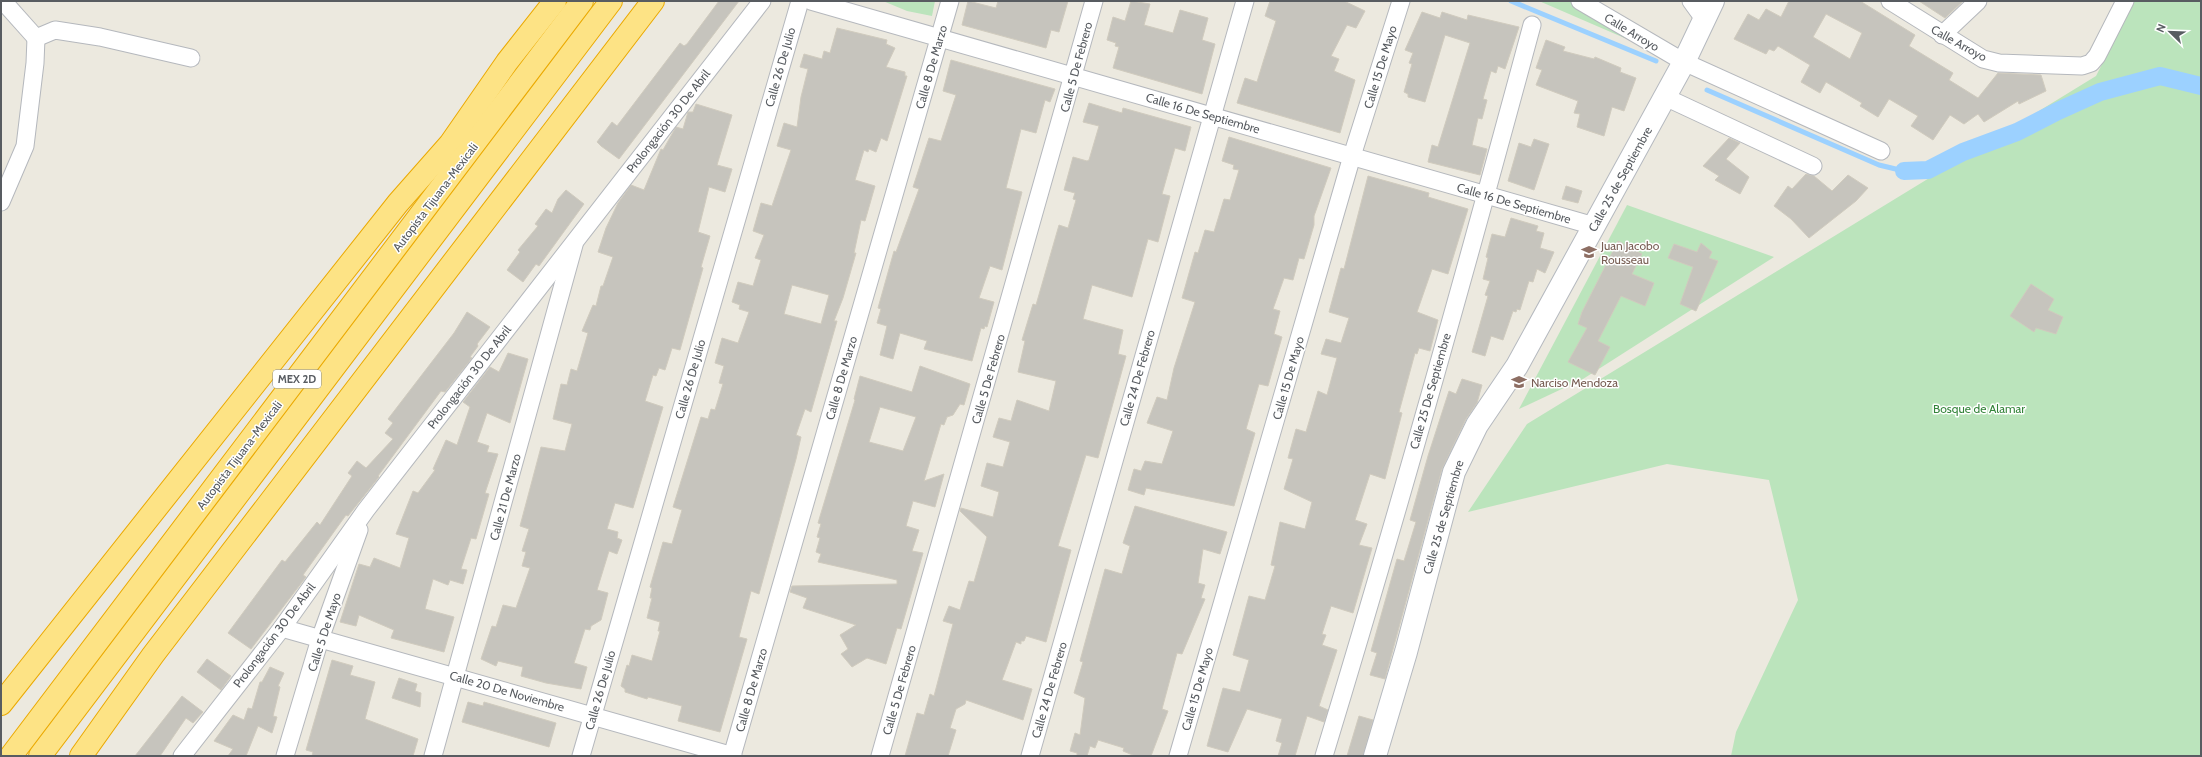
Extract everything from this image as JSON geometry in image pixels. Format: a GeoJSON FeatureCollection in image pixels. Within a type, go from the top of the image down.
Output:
{"type":"FeatureCollection","features":[{"type":"Feature","properties":{"kind":"highway"},"geometry":{"type":"LineString","coordinates":[[1,704],[136,531],[398,203],[450,144],[507,62],[555,1]]}},
{"type":"Feature","properties":{"kind":"highway","name":"Autopista Tijuana-Mexicali"},"geometry":{"type":"LineString","coordinates":[[11,756],[582,1]]}},
{"type":"Feature","properties":{"kind":"highway","name":"Autopista Tijuana-Mexicali"},"geometry":{"type":"LineString","coordinates":[[40,756],[611,1]]}},
{"type":"Feature","properties":{"kind":"highway"},"geometry":{"type":"LineString","coordinates":[[81,756],[153,655],[653,1]]}},
{"type":"Feature","properties":{"kind":"main road","name":"Calle 25 de Septiembre"},"geometry":{"type":"LineString","coordinates":[[1375,756],[1406,652],[1454,472],[1460,457],[1477,425],[1517,366],[1684,62],[1708,10]]}},
{"type":"Feature","properties":{"kind":"street"},"geometry":{"type":"LineString","coordinates":[[1,202],[25,146],[35,63],[36,38],[3,1]]}},
{"type":"Feature","properties":{"kind":"street","name":"Prolongación 30 De Abril"},"geometry":{"type":"LineString","coordinates":[[182,756],[282,628],[366,510],[576,238],[762,1]]}},
{"type":"Feature","properties":{"kind":"street","name":"Calle 26 De Julio"},"geometry":{"type":"LineString","coordinates":[[581,756],[800,1]]}},
{"type":"Feature","properties":{"kind":"street","name":"Calle 16 De Septiembre"},"geometry":{"type":"LineString","coordinates":[[811,1],[1594,226]]}},
{"type":"Feature","properties":{"kind":"street","name":"Calle 8 De Marzo"},"geometry":{"type":"LineString","coordinates":[[732,756],[950,1]]}},
{"type":"Feature","properties":{"kind":"street","name":"Calle 5 De Febrero"},"geometry":{"type":"LineString","coordinates":[[880,756],[1074,76],[1094,1]]}},
{"type":"Feature","properties":{"kind":"street","name":"Calle 24 De Febrero"},"geometry":{"type":"LineString","coordinates":[[1030,756],[1211,116],[1245,1]]}},
{"type":"Feature","properties":{"kind":"street","name":"Calle 15 De Mayo"},"geometry":{"type":"LineString","coordinates":[[1178,756],[1352,156],[1401,1]]}},
{"type":"Feature","properties":{"kind":"street","name":"Calle Arroyo"},"geometry":{"type":"LineString","coordinates":[[1580,1],[1684,62],[1881,151]]}},
{"type":"Feature","properties":{"kind":"street"},"geometry":{"type":"LineString","coordinates":[[1691,1],[1708,10]]}},
{"type":"Feature","properties":{"kind":"street","name":"Calle Arroyo"},"geometry":{"type":"LineString","coordinates":[[1890,1],[1942,35],[1983,59],[1999,63],[2082,66],[2091,63],[2097,56],[2125,1]]}},
{"type":"Feature","properties":{"kind":"street"},"geometry":{"type":"LineString","coordinates":[[1942,35],[1978,1]]}},
{"type":"Feature","properties":{"kind":"street","name":"Calle 25 De Septiembre"},"geometry":{"type":"LineString","coordinates":[[1324,756],[1365,622],[1486,195],[1532,25]]}},
{"type":"Feature","properties":{"kind":"street"},"geometry":{"type":"LineString","coordinates":[[36,38],[55,30],[100,37],[191,58]]}},
{"type":"Feature","properties":{"kind":"street"},"geometry":{"type":"LineString","coordinates":[[1665,97],[1813,166]]}},
{"type":"Feature","properties":{"kind":"street","name":"Calle 21 De Marzo"},"geometry":{"type":"LineString","coordinates":[[434,756],[576,238]]}},
{"type":"Feature","properties":{"kind":"street","name":"Calle 5 De Mayo"},"geometry":{"type":"LineString","coordinates":[[285,756],[320,640],[366,510]]}},
{"type":"Feature","properties":{"kind":"street","name":"Calle 20 De Noviembre"},"geometry":{"type":"LineString","coordinates":[[282,628],[320,640],[456,676],[732,756]]}},
{"type":"Feature","properties":{"kind":"green space"},"geometry":{"type":"Polygon","coordinates":[[[883,1],[935,1],[932,16],[907,11],[883,1]]]}},
{"type":"Feature","properties":{"kind":"green space"},"geometry":{"type":"Polygon","coordinates":[[[1539,1],[1573,1],[1673,59],[1539,1]]]}},
{"type":"Feature","properties":{"kind":"green space","name":"Bosque de Alamar"},"geometry":{"type":"Polygon","coordinates":[[[2134,1],[2201,1],[2201,756],[1731,756],[1736,732],[1798,600],[1769,480],[1667,464],[1468,512],[1527,424],[2096,76],[2134,1]]]}},
{"type":"Feature","properties":{"kind":"green space"},"geometry":{"type":"Polygon","coordinates":[[[1627,205],[1774,257],[1583,379],[1519,409],[1627,205]]]}},
{"type":"Feature","properties":{"kind":"building"},"geometry":{"type":"Polygon","coordinates":[[[719,1],[739,1],[619,159],[597,142],[612,122],[617,126],[680,43],[684,46],[687,44],[719,1]]]}},
{"type":"Feature","properties":{"kind":"building"},"geometry":{"type":"Polygon","coordinates":[[[968,1],[996,8],[998,1],[1068,1],[1059,32],[1051,30],[1046,48],[962,25],[968,1]]]}},
{"type":"Feature","properties":{"kind":"building"},"geometry":{"type":"Polygon","coordinates":[[[1131,1],[1150,4],[1144,25],[1173,33],[1180,10],[1208,18],[1202,40],[1215,44],[1202,94],[1113,68],[1119,47],[1115,46],[1116,43],[1107,40],[1113,17],[1125,21],[1131,1]]]}},
{"type":"Feature","properties":{"kind":"building"},"geometry":{"type":"Polygon","coordinates":[[[1270,1],[1344,1],[1365,11],[1356,28],[1347,25],[1331,56],[1339,59],[1334,71],[1355,80],[1340,133],[1237,103],[1245,78],[1257,82],[1276,21],[1265,16],[1270,1]]]}},
{"type":"Feature","properties":{"kind":"building"},"geometry":{"type":"Polygon","coordinates":[[[1789,1],[1860,1],[1915,35],[1909,46],[1953,73],[1949,80],[1978,98],[1998,73],[2041,75],[2046,91],[2019,104],[2018,101],[1984,122],[1978,114],[1964,124],[1950,115],[1933,140],[1911,126],[1918,116],[1889,99],[1878,117],[1860,106],[1862,103],[1826,82],[1820,93],[1801,82],[1810,65],[1778,46],[1774,51],[1769,49],[1766,54],[1734,39],[1748,14],[1759,20],[1766,9],[1781,17],[1789,1]],[[1826,14],[1813,37],[1850,59],[1862,33],[1826,14]]]}},
{"type":"Feature","properties":{"kind":"building"},"geometry":{"type":"Polygon","coordinates":[[[1919,1],[1963,1],[1945,18],[1919,1]]]}},
{"type":"Feature","properties":{"kind":"building"},"geometry":{"type":"Polygon","coordinates":[[[1422,12],[1440,18],[1442,12],[1467,20],[1468,15],[1519,27],[1505,69],[1498,66],[1496,73],[1491,71],[1483,99],[1487,100],[1482,119],[1478,118],[1472,145],[1487,149],[1480,175],[1428,162],[1432,145],[1438,147],[1470,43],[1445,35],[1425,102],[1408,97],[1408,94],[1404,92],[1412,64],[1409,63],[1413,53],[1405,50],[1422,12]]]}},
{"type":"Feature","properties":{"kind":"building"},"geometry":{"type":"Polygon","coordinates":[[[837,28],[887,40],[886,44],[895,48],[886,67],[905,72],[905,76],[907,76],[887,141],[881,138],[876,152],[869,149],[868,152],[864,150],[855,180],[875,186],[865,221],[861,220],[854,253],[856,253],[843,298],[834,321],[837,321],[811,412],[805,409],[796,435],[801,437],[796,459],[759,594],[751,591],[739,637],[747,639],[720,732],[678,721],[682,706],[648,697],[647,699],[625,692],[625,689],[621,686],[627,665],[629,666],[632,655],[652,661],[660,631],[658,631],[660,622],[647,618],[652,598],[650,598],[652,588],[650,587],[663,542],[672,544],[682,510],[673,507],[701,417],[708,419],[711,409],[715,410],[723,384],[719,383],[724,366],[715,363],[722,338],[738,343],[749,312],[739,309],[740,305],[732,302],[738,282],[753,286],[761,260],[755,258],[764,235],[753,231],[761,203],[772,206],[791,150],[777,146],[784,123],[797,127],[801,97],[808,69],[800,67],[804,54],[822,59],[824,51],[830,53],[837,28]],[[792,285],[784,314],[821,324],[829,295],[792,285]]]}},
{"type":"Feature","properties":{"kind":"building"},"geometry":{"type":"Polygon","coordinates":[[[1546,40],[1565,47],[1563,51],[1594,59],[1595,57],[1621,68],[1620,72],[1636,78],[1624,111],[1612,107],[1604,136],[1577,127],[1580,114],[1574,113],[1578,101],[1536,85],[1542,70],[1536,68],[1546,40]]]}},
{"type":"Feature","properties":{"kind":"building"},"geometry":{"type":"Polygon","coordinates":[[[951,60],[1055,89],[1050,102],[1045,100],[1036,133],[1021,129],[1006,188],[1022,192],[1002,270],[990,266],[979,298],[994,302],[987,327],[985,326],[984,329],[981,328],[972,361],[924,349],[927,341],[900,333],[893,359],[880,355],[887,326],[877,323],[881,309],[878,308],[894,251],[896,252],[919,189],[913,187],[929,138],[941,141],[956,95],[943,91],[951,60]]]}},
{"type":"Feature","properties":{"kind":"building"},"geometry":{"type":"Polygon","coordinates":[[[1089,103],[1122,113],[1123,108],[1191,127],[1185,151],[1175,148],[1162,194],[1170,196],[1158,242],[1148,239],[1132,297],[1092,285],[1083,319],[1123,330],[1118,354],[1126,356],[1098,458],[1086,455],[1058,546],[1071,550],[1046,642],[1026,636],[1024,641],[1021,641],[1021,644],[1016,642],[1002,680],[1032,689],[1023,720],[966,700],[965,704],[956,709],[950,728],[956,730],[948,756],[905,756],[917,713],[924,715],[930,694],[934,696],[953,624],[943,621],[949,606],[960,610],[969,581],[974,582],[987,537],[960,511],[961,508],[993,517],[999,492],[981,486],[987,463],[1003,467],[1010,442],[993,437],[999,418],[1011,421],[1017,400],[1049,411],[1056,381],[1018,372],[1025,341],[1022,340],[1033,304],[1036,305],[1059,225],[1068,228],[1076,200],[1073,199],[1075,193],[1064,190],[1073,157],[1087,161],[1089,160],[1099,126],[1083,122],[1089,103]]]}},
{"type":"Feature","properties":{"kind":"building"},"geometry":{"type":"Polygon","coordinates":[[[696,104],[732,115],[717,165],[732,169],[725,192],[709,187],[698,232],[710,236],[701,267],[703,268],[680,350],[672,348],[665,370],[659,368],[656,376],[653,375],[645,401],[663,407],[633,508],[615,503],[607,529],[618,532],[617,538],[622,540],[617,554],[609,551],[597,590],[608,593],[601,620],[591,626],[590,630],[585,629],[574,663],[587,667],[581,689],[546,683],[521,676],[523,667],[498,661],[496,666],[481,659],[492,626],[496,627],[503,605],[516,608],[530,568],[522,566],[526,552],[522,551],[529,529],[520,526],[541,447],[565,451],[572,424],[553,419],[561,384],[567,385],[571,369],[577,371],[588,333],[582,331],[593,305],[596,306],[601,286],[603,286],[613,257],[598,252],[606,228],[618,203],[631,185],[644,190],[661,149],[663,150],[676,127],[683,129],[688,112],[693,112],[696,104]]]}},
{"type":"Feature","properties":{"kind":"building"},"geometry":{"type":"Polygon","coordinates":[[[1229,137],[1331,168],[1314,216],[1314,225],[1304,259],[1299,258],[1293,280],[1284,278],[1273,309],[1280,311],[1274,334],[1282,337],[1268,386],[1259,384],[1246,429],[1255,433],[1234,506],[1146,488],[1144,495],[1128,490],[1134,469],[1141,471],[1145,461],[1162,464],[1173,431],[1147,423],[1157,397],[1167,400],[1174,368],[1195,302],[1182,298],[1195,252],[1198,253],[1205,230],[1214,232],[1224,199],[1230,200],[1239,170],[1233,169],[1234,165],[1222,161],[1229,137]]]}},
{"type":"Feature","properties":{"kind":"building"},"geometry":{"type":"Polygon","coordinates":[[[1729,138],[1740,143],[1726,159],[1749,177],[1740,194],[1715,180],[1719,176],[1703,166],[1729,138]]]}},
{"type":"Feature","properties":{"kind":"building"},"geometry":{"type":"Polygon","coordinates":[[[1534,139],[1549,144],[1534,190],[1508,181],[1519,143],[1531,147],[1534,139]]]}},
{"type":"Feature","properties":{"kind":"building"},"geometry":{"type":"Polygon","coordinates":[[[1806,174],[1814,176],[1832,191],[1848,175],[1868,188],[1856,201],[1809,238],[1791,219],[1774,206],[1788,186],[1792,189],[1806,174]]]}},
{"type":"Feature","properties":{"kind":"building"},"geometry":{"type":"Polygon","coordinates":[[[1368,176],[1429,193],[1428,197],[1468,209],[1448,274],[1432,269],[1417,312],[1438,320],[1430,351],[1419,348],[1417,354],[1415,353],[1399,412],[1402,413],[1385,479],[1370,474],[1355,520],[1367,524],[1359,545],[1372,548],[1353,613],[1331,606],[1322,634],[1326,635],[1322,645],[1337,650],[1319,706],[1328,710],[1324,722],[1307,716],[1295,756],[1278,756],[1282,743],[1276,741],[1282,719],[1247,709],[1228,752],[1207,746],[1223,688],[1240,692],[1249,660],[1233,655],[1249,596],[1265,600],[1275,566],[1271,565],[1280,522],[1305,529],[1312,502],[1284,489],[1293,459],[1288,458],[1296,429],[1306,432],[1318,391],[1327,395],[1337,358],[1321,354],[1326,339],[1341,343],[1349,318],[1329,312],[1341,268],[1344,269],[1368,176]]]}},
{"type":"Feature","properties":{"kind":"building"},"geometry":{"type":"Polygon","coordinates":[[[1566,186],[1582,191],[1578,203],[1562,199],[1566,186]]]}},
{"type":"Feature","properties":{"kind":"building"},"geometry":{"type":"Polygon","coordinates":[[[566,190],[584,204],[539,266],[536,264],[523,282],[507,270],[520,252],[518,250],[538,226],[535,224],[546,209],[552,213],[558,199],[566,190]]]}},
{"type":"Feature","properties":{"kind":"building"},"geometry":{"type":"Polygon","coordinates":[[[1511,218],[1538,226],[1536,231],[1544,233],[1540,248],[1554,252],[1545,273],[1537,269],[1533,282],[1529,281],[1520,310],[1517,309],[1516,312],[1513,311],[1503,340],[1491,336],[1485,356],[1472,352],[1488,296],[1485,295],[1490,281],[1483,279],[1488,258],[1486,257],[1492,234],[1505,237],[1511,218]]]}},
{"type":"Feature","properties":{"kind":"building"},"geometry":{"type":"Polygon","coordinates":[[[1618,241],[1642,254],[1632,274],[1654,283],[1645,306],[1621,296],[1598,341],[1610,347],[1595,375],[1568,362],[1587,328],[1578,324],[1582,312],[1618,241]]]}},
{"type":"Feature","properties":{"kind":"building"},"geometry":{"type":"Polygon","coordinates":[[[1701,243],[1712,252],[1709,258],[1718,261],[1696,311],[1680,304],[1693,267],[1668,258],[1674,244],[1697,252],[1701,243]]]}},
{"type":"Feature","properties":{"kind":"building"},"geometry":{"type":"Polygon","coordinates":[[[2031,284],[2054,299],[2048,310],[2063,317],[2056,334],[2036,328],[2034,332],[2010,316],[2031,284]]]}},
{"type":"Feature","properties":{"kind":"building"},"geometry":{"type":"Polygon","coordinates":[[[467,312],[490,327],[477,344],[478,346],[470,357],[472,358],[445,392],[441,391],[378,476],[379,477],[348,516],[346,515],[303,575],[306,577],[251,649],[228,633],[282,560],[285,562],[317,522],[320,525],[352,476],[348,473],[357,461],[366,468],[393,439],[385,433],[393,423],[388,419],[454,333],[467,312]]]}},
{"type":"Feature","properties":{"kind":"building"},"geometry":{"type":"Polygon","coordinates":[[[508,353],[528,359],[510,423],[487,413],[477,442],[489,446],[487,452],[498,454],[485,493],[489,494],[476,539],[471,538],[461,569],[467,570],[463,584],[450,580],[448,585],[433,579],[425,609],[454,617],[444,652],[391,638],[394,630],[359,615],[356,626],[340,622],[359,564],[370,567],[374,558],[400,568],[409,538],[396,534],[413,491],[418,493],[435,470],[433,469],[446,440],[457,445],[470,407],[463,402],[490,367],[499,372],[508,353]]]}},
{"type":"Feature","properties":{"kind":"building"},"geometry":{"type":"Polygon","coordinates":[[[920,366],[970,384],[964,405],[960,404],[953,415],[947,417],[944,425],[941,424],[924,481],[944,474],[935,507],[913,501],[906,526],[919,530],[912,551],[923,553],[901,629],[897,628],[886,664],[867,658],[852,667],[841,654],[848,649],[840,635],[856,625],[803,608],[807,598],[790,592],[792,586],[897,584],[897,580],[818,562],[821,554],[816,552],[820,538],[817,537],[821,524],[818,523],[855,400],[860,376],[912,392],[920,366]],[[880,407],[869,442],[903,451],[916,417],[880,407]]]}},
{"type":"Feature","properties":{"kind":"building"},"geometry":{"type":"Polygon","coordinates":[[[1462,379],[1482,385],[1477,403],[1466,419],[1442,469],[1385,679],[1370,675],[1377,653],[1371,651],[1397,559],[1404,561],[1416,522],[1410,520],[1428,456],[1449,391],[1456,394],[1462,379]]]}},
{"type":"Feature","properties":{"kind":"building"},"geometry":{"type":"Polygon","coordinates":[[[1135,506],[1227,532],[1220,554],[1203,549],[1198,583],[1205,585],[1201,598],[1205,599],[1182,654],[1177,653],[1162,709],[1168,711],[1151,756],[1135,756],[1123,751],[1124,748],[1098,740],[1095,748],[1090,746],[1087,756],[1077,756],[1077,753],[1070,751],[1075,733],[1080,735],[1085,698],[1074,693],[1083,662],[1080,661],[1105,569],[1122,574],[1130,546],[1123,543],[1135,506]]]}},
{"type":"Feature","properties":{"kind":"building"},"geometry":{"type":"Polygon","coordinates":[[[207,659],[231,676],[221,690],[197,672],[207,659]]]}},
{"type":"Feature","properties":{"kind":"building"},"geometry":{"type":"Polygon","coordinates":[[[332,660],[353,666],[350,675],[375,682],[365,719],[418,739],[413,756],[312,756],[313,752],[306,750],[332,660]]]}},
{"type":"Feature","properties":{"kind":"building"},"geometry":{"type":"Polygon","coordinates":[[[270,667],[284,673],[278,686],[280,687],[273,716],[277,717],[272,733],[258,726],[246,756],[228,756],[233,749],[214,741],[233,715],[244,720],[248,708],[252,709],[260,682],[262,682],[270,667]]]}},
{"type":"Feature","properties":{"kind":"building"},"geometry":{"type":"Polygon","coordinates":[[[399,678],[417,684],[415,691],[421,693],[420,707],[392,698],[399,678]]]}},
{"type":"Feature","properties":{"kind":"building"},"geometry":{"type":"Polygon","coordinates":[[[182,696],[203,712],[193,723],[186,718],[160,756],[135,756],[182,696]]]}},
{"type":"Feature","properties":{"kind":"building"},"geometry":{"type":"Polygon","coordinates":[[[468,702],[483,706],[484,702],[556,723],[549,747],[462,722],[468,702]]]}},
{"type":"Feature","properties":{"kind":"building"},"geometry":{"type":"Polygon","coordinates":[[[1359,716],[1373,720],[1363,756],[1347,756],[1359,716]]]}},
{"type":"Feature","properties":{"kind":"waterway"},"geometry":{"type":"LineString","coordinates":[[1511,1],[1656,61]]}},
{"type":"Feature","properties":{"kind":"waterway"},"geometry":{"type":"LineString","coordinates":[[1904,171],[1928,170],[1963,152],[2017,132],[2100,92],[2160,76],[2201,86]]}},
{"type":"Feature","properties":{"kind":"waterway"},"geometry":{"type":"LineString","coordinates":[[1707,90],[1879,165],[1904,171]]}},
{"type":"Feature","properties":{"kind":"place","name":"Juan Jacobo Rousseau"},"geometry":{"type":"Point","coordinates":[1589,252]}},
{"type":"Feature","properties":{"kind":"place","name":"Narciso Mendoza"},"geometry":{"type":"Point","coordinates":[1519,382]}}]}
